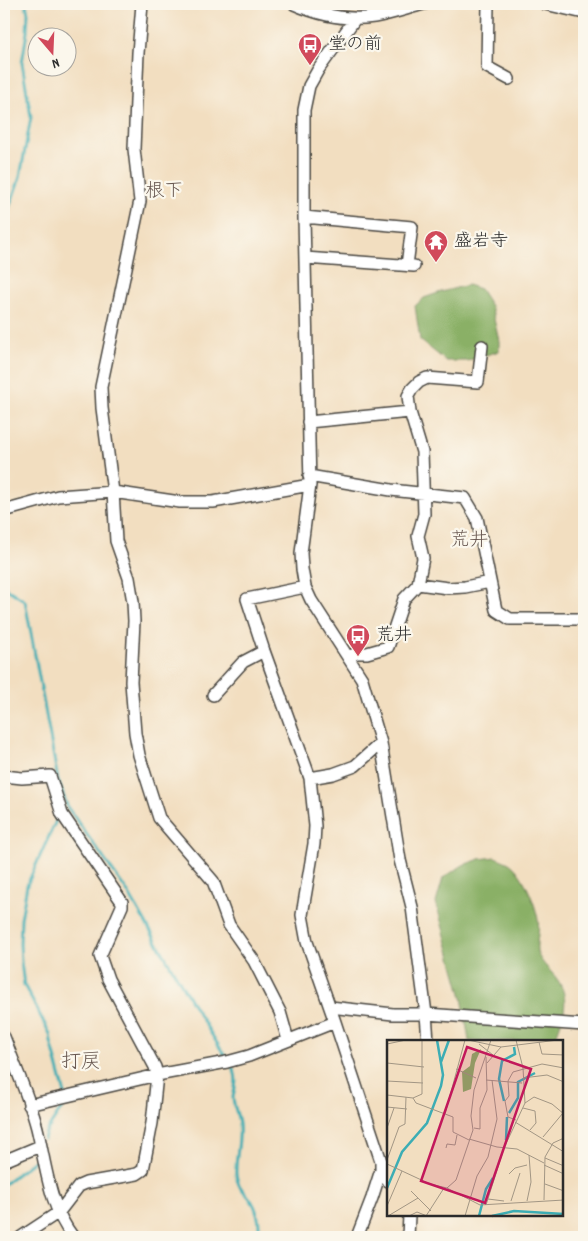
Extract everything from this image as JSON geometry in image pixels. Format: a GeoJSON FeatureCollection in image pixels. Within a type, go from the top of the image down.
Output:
{"type":"FeatureCollection","features":[{"type":"Feature","properties":{"kind":"street"},"geometry":{"type":"LineString","coordinates":[[142,4],[134,149],[140,201],[101,386],[113,492],[116,541],[130,578],[133,602],[131,682],[135,733],[139,755],[159,818],[213,881],[229,925],[254,961],[280,1012],[288,1040]]}},
{"type":"Feature","properties":{"kind":"street"},"geometry":{"type":"LineString","coordinates":[[294,4],[328,16],[355,19],[375,17],[424,4]]}},
{"type":"Feature","properties":{"kind":"street"},"geometry":{"type":"LineString","coordinates":[[375,17],[378,4]]}},
{"type":"Feature","properties":{"kind":"street"},"geometry":{"type":"LineString","coordinates":[[488,4],[487,66],[509,79]]}},
{"type":"Feature","properties":{"kind":"street"},"geometry":{"type":"LineString","coordinates":[[545,4],[584,11]]}},
{"type":"Feature","properties":{"kind":"street"},"geometry":{"type":"LineString","coordinates":[[355,19],[318,70],[309,86],[304,110],[304,217],[310,480],[301,553],[302,569],[305,588],[311,600],[362,679],[381,743],[400,860],[412,907],[428,1040]]}},
{"type":"Feature","properties":{"kind":"street"},"geometry":{"type":"LineString","coordinates":[[304,217],[412,227],[410,266],[305,258]]}},
{"type":"Feature","properties":{"kind":"street"},"geometry":{"type":"LineString","coordinates":[[348,657],[357,653],[367,654],[388,647],[404,599],[418,584],[423,558],[418,536],[424,514],[422,452],[410,412],[408,396],[419,382],[427,378],[478,382],[482,346]]}},
{"type":"Feature","properties":{"kind":"street"},"geometry":{"type":"LineString","coordinates":[[308,422],[410,412]]}},
{"type":"Feature","properties":{"kind":"street"},"geometry":{"type":"LineString","coordinates":[[4,511],[58,496],[113,492],[180,502],[213,502],[310,480],[465,498],[477,518],[496,610],[510,619],[584,619]]}},
{"type":"Feature","properties":{"kind":"street"},"geometry":{"type":"LineString","coordinates":[[418,584],[465,588],[490,582]]}},
{"type":"Feature","properties":{"kind":"street"},"geometry":{"type":"LineString","coordinates":[[305,588],[247,599],[310,778],[315,826],[314,844],[302,915],[307,942],[381,1161],[381,1170],[357,1237]]}},
{"type":"Feature","properties":{"kind":"street"},"geometry":{"type":"LineString","coordinates":[[213,695],[243,662],[264,651]]}},
{"type":"Feature","properties":{"kind":"street"},"geometry":{"type":"LineString","coordinates":[[310,778],[333,774],[355,766],[381,743]]}},
{"type":"Feature","properties":{"kind":"street"},"geometry":{"type":"LineString","coordinates":[[4,776],[22,778],[50,776],[62,814],[122,902],[122,906],[100,956],[108,979],[155,1067],[157,1075],[152,1123],[143,1170],[137,1174],[86,1182],[79,1186],[59,1212],[21,1237]]}},
{"type":"Feature","properties":{"kind":"street"},"geometry":{"type":"LineString","coordinates":[[330,1007],[393,1014],[426,1014],[584,1026]]}},
{"type":"Feature","properties":{"kind":"street"},"geometry":{"type":"LineString","coordinates":[[29,1105],[157,1075],[227,1062],[249,1056],[335,1022]]}},
{"type":"Feature","properties":{"kind":"street"},"geometry":{"type":"LineString","coordinates":[[4,1038],[29,1105],[51,1191],[65,1227],[73,1237]]}},
{"type":"Feature","properties":{"kind":"street"},"geometry":{"type":"LineString","coordinates":[[4,1162],[40,1146]]}},
{"type":"Feature","properties":{"kind":"street"},"geometry":{"type":"LineString","coordinates":[[381,1170],[387,1179]]}},
{"type":"Feature","properties":{"kind":"street"},"geometry":{"type":"LineString","coordinates":[[408,1237],[409,1216]]}},
{"type":"Feature","properties":{"kind":"green space"},"geometry":{"type":"Polygon","coordinates":[[[468,285],[480,289],[491,306],[499,341],[499,351],[467,361],[446,361],[420,340],[415,306],[424,298],[468,285]]]}},
{"type":"Feature","properties":{"kind":"green space"},"geometry":{"type":"Polygon","coordinates":[[[495,857],[514,867],[524,881],[535,906],[539,928],[538,954],[563,989],[565,1006],[554,1040],[469,1040],[462,997],[436,903],[443,878],[463,865],[480,859],[495,857]]]}},
{"type":"Feature","properties":{"kind":"waterway"},"geometry":{"type":"LineString","coordinates":[[4,222],[20,177],[31,117],[22,63],[27,32],[28,13],[26,4]]}},
{"type":"Feature","properties":{"kind":"waterway"},"geometry":{"type":"LineString","coordinates":[[4,356],[4,438]]}},
{"type":"Feature","properties":{"kind":"waterway"},"geometry":{"type":"LineString","coordinates":[[4,587],[25,601],[58,780],[68,808],[129,894],[227,1059]]}},
{"type":"Feature","properties":{"kind":"waterway"},"geometry":{"type":"LineString","coordinates":[[59,814],[27,885],[21,919],[20,944],[24,985],[50,1034],[65,1094]]}},
{"type":"Feature","properties":{"kind":"waterway"},"geometry":{"type":"LineString","coordinates":[[231,1065],[236,1078],[233,1098],[239,1130],[236,1174],[240,1186],[256,1209],[259,1237]]}},
{"type":"Feature","properties":{"kind":"waterway"},"geometry":{"type":"LineString","coordinates":[[44,1139],[46,1132],[67,1100]]}},
{"type":"Feature","properties":{"kind":"waterway"},"geometry":{"type":"LineString","coordinates":[[4,1184],[39,1157]]}},
{"type":"Feature","properties":{"kind":"place","name":"堂の前"},"geometry":{"type":"Point","coordinates":[310,66]}},
{"type":"Feature","properties":{"kind":"place","name":"盛岩寺"},"geometry":{"type":"Point","coordinates":[436,263]}},
{"type":"Feature","properties":{"kind":"place","name":"荒井"},"geometry":{"type":"Point","coordinates":[358,657]}},
{"type":"Feature","properties":{"kind":"district","name":"根下"},"geometry":{"type":"Point","coordinates":[164,192]}},
{"type":"Feature","properties":{"kind":"district","name":"荒井"},"geometry":{"type":"Point","coordinates":[469,541]}},
{"type":"Feature","properties":{"kind":"district","name":"打戻"},"geometry":{"type":"Point","coordinates":[81,1063]}}]}
